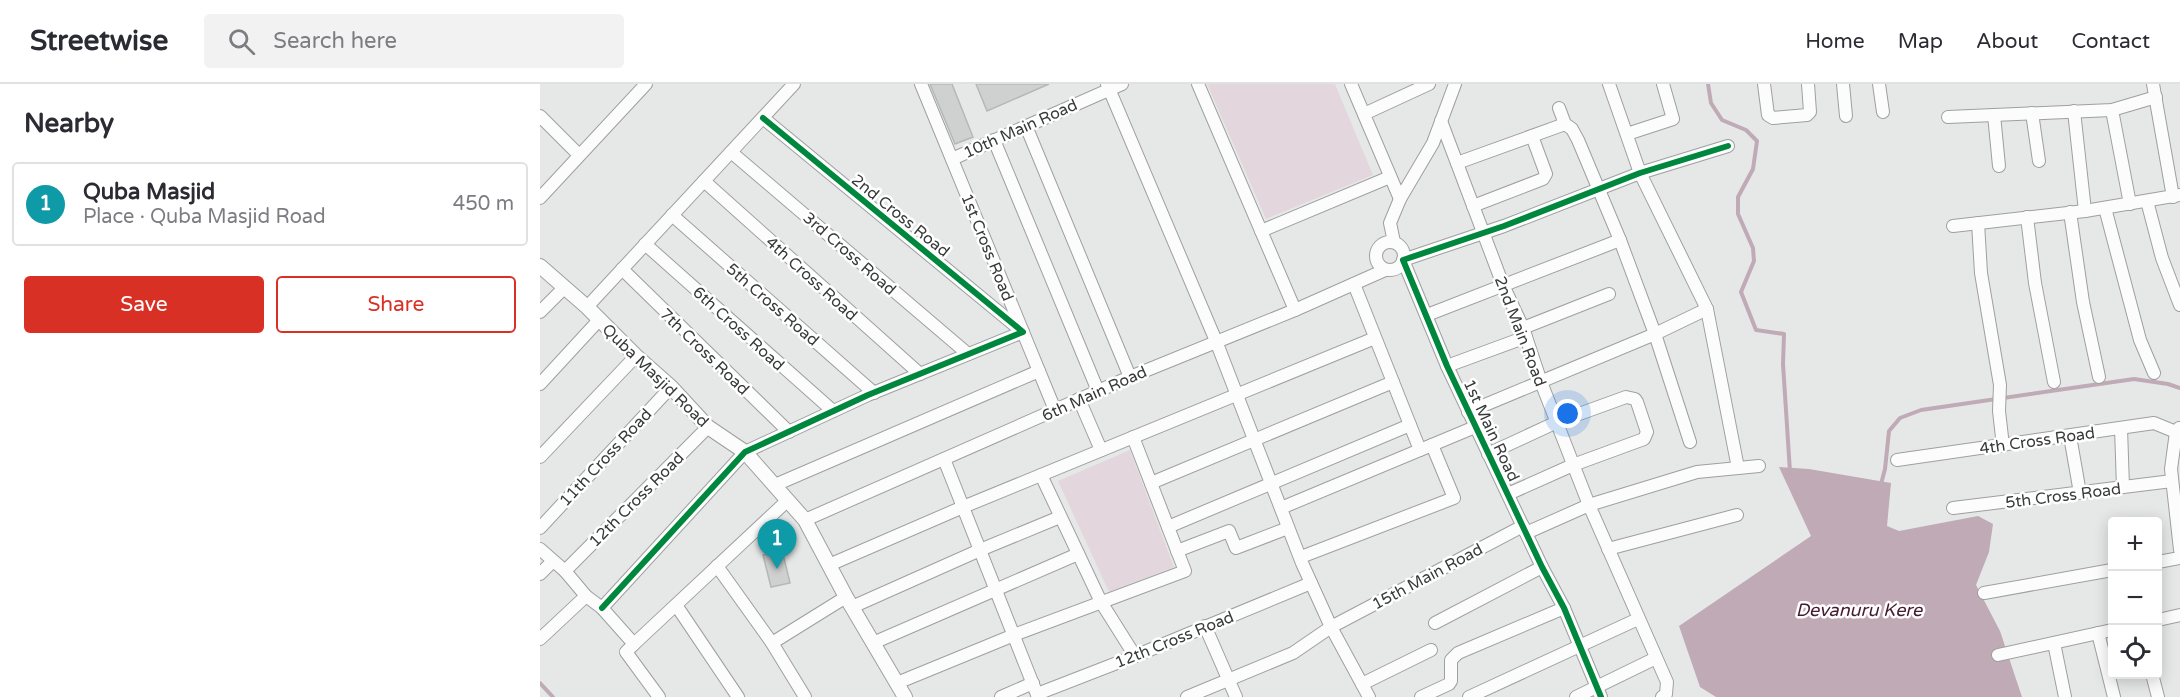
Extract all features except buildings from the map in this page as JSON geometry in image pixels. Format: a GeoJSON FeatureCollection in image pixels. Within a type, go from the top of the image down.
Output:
{"type":"FeatureCollection","features":[{"type":"Feature","properties":{"kind":"street"},"geometry":{"type":"LineString","coordinates":[[540,198],[646,84]]}},
{"type":"Feature","properties":{"kind":"street"},"geometry":{"type":"LineString","coordinates":[[587,307],[794,84]]}},
{"type":"Feature","properties":{"kind":"street","name":"1st Cross Road"},"geometry":{"type":"LineString","coordinates":[[921,84],[1055,410]]}},
{"type":"Feature","properties":{"kind":"street","name":"10th Main Road"},"geometry":{"type":"LineString","coordinates":[[952,159],[1108,87],[1122,84]]}},
{"type":"Feature","properties":{"kind":"street"},"geometry":{"type":"LineString","coordinates":[[1198,84],[1295,310]]}},
{"type":"Feature","properties":{"kind":"street"},"geometry":{"type":"LineString","coordinates":[[1351,84],[1400,199]]}},
{"type":"Feature","properties":{"kind":"street"},"geometry":{"type":"LineString","coordinates":[[1365,114],[1429,84]]}},
{"type":"Feature","properties":{"kind":"street"},"geometry":{"type":"LineString","coordinates":[[1404,260],[1402,249],[1394,242],[1390,223],[1400,199],[1433,142],[1455,84]]}},
{"type":"Feature","properties":{"kind":"street"},"geometry":{"type":"LineString","coordinates":[[1609,84],[1641,173],[1707,309],[1738,468]]}},
{"type":"Feature","properties":{"kind":"street"},"geometry":{"type":"LineString","coordinates":[[1627,134],[1673,119],[1663,84]]}},
{"type":"Feature","properties":{"kind":"street"},"geometry":{"type":"LineString","coordinates":[[1764,84],[1768,115],[1773,118],[1807,115],[1810,112],[1808,84]]}},
{"type":"Feature","properties":{"kind":"street"},"geometry":{"type":"LineString","coordinates":[[1843,84],[1846,116]]}},
{"type":"Feature","properties":{"kind":"street"},"geometry":{"type":"LineString","coordinates":[[1879,84],[1883,111]]}},
{"type":"Feature","properties":{"kind":"street"},"geometry":{"type":"LineString","coordinates":[[1953,226],[2085,211],[2176,196],[2153,84]]}},
{"type":"Feature","properties":{"kind":"street"},"geometry":{"type":"LineString","coordinates":[[1108,87],[1216,341],[1236,397],[1311,583],[1331,627],[1369,697]]}},
{"type":"Feature","properties":{"kind":"street"},"geometry":{"type":"LineString","coordinates":[[1948,117],[2112,110],[2156,97]]}},
{"type":"Feature","properties":{"kind":"street"},"geometry":{"type":"LineString","coordinates":[[1559,108],[1565,124],[1572,129],[1575,135],[1620,240],[1655,334],[1690,442]]}},
{"type":"Feature","properties":{"kind":"street"},"geometry":{"type":"LineString","coordinates":[[2112,110],[2130,204]]}},
{"type":"Feature","properties":{"kind":"street"},"geometry":{"type":"LineString","coordinates":[[2073,111],[2085,211]]}},
{"type":"Feature","properties":{"kind":"street"},"geometry":{"type":"LineString","coordinates":[[2032,113],[2040,161]]}},
{"type":"Feature","properties":{"kind":"street"},"geometry":{"type":"LineString","coordinates":[[1994,115],[1999,166]]}},
{"type":"Feature","properties":{"kind":"street"},"geometry":{"type":"LineString","coordinates":[[540,116],[579,155]]}},
{"type":"Feature","properties":{"kind":"street","name":"2nd Cross Road"},"geometry":{"type":"LineString","coordinates":[[763,118],[1023,332]]}},
{"type":"Feature","properties":{"kind":"street","name":"2nd Main Road"},"geometry":{"type":"LineString","coordinates":[[1441,121],[1503,285],[1525,333],[1541,382],[1589,505],[1667,682],[1666,694],[1662,697]]}},
{"type":"Feature","properties":{"kind":"street"},"geometry":{"type":"LineString","coordinates":[[1457,163],[1565,124]]}},
{"type":"Feature","properties":{"kind":"street"},"geometry":{"type":"LineString","coordinates":[[1026,126],[1130,377]]}},
{"type":"Feature","properties":{"kind":"street"},"geometry":{"type":"LineString","coordinates":[[1473,206],[1544,179],[1546,174],[1532,136]]}},
{"type":"Feature","properties":{"kind":"street"},"geometry":{"type":"LineString","coordinates":[[994,140],[1098,391]]}},
{"type":"Feature","properties":{"kind":"street"},"geometry":{"type":"LineString","coordinates":[[1394,242],[1383,243],[1376,251],[1377,262],[1385,270],[1396,268],[1404,260],[1483,233],[1641,173],[1728,146]]}},
{"type":"Feature","properties":{"kind":"street","name":"3rd Cross Road"},"geometry":{"type":"LineString","coordinates":[[732,152],[968,354]]}},
{"type":"Feature","properties":{"kind":"street"},"geometry":{"type":"LineString","coordinates":[[1261,231],[1390,177]]}},
{"type":"Feature","properties":{"kind":"street","name":"4th Cross Road"},"geometry":{"type":"LineString","coordinates":[[704,182],[920,374]]}},
{"type":"Feature","properties":{"kind":"street"},"geometry":{"type":"LineString","coordinates":[[2147,201],[2162,258],[2180,305]]}},
{"type":"Feature","properties":{"kind":"street"},"geometry":{"type":"LineString","coordinates":[[2105,208],[2140,340],[2154,373]]}},
{"type":"Feature","properties":{"kind":"street"},"geometry":{"type":"LineString","coordinates":[[2070,212],[2083,302],[2099,377]]}},
{"type":"Feature","properties":{"kind":"street","name":"5th Cross Road"},"geometry":{"type":"LineString","coordinates":[[672,216],[874,393]]}},
{"type":"Feature","properties":{"kind":"street"},"geometry":{"type":"LineString","coordinates":[[2027,217],[2035,283],[2054,382]]}},
{"type":"Feature","properties":{"kind":"street"},"geometry":{"type":"LineString","coordinates":[[1978,222],[1981,273],[2000,385],[1999,411],[2003,446]]}},
{"type":"Feature","properties":{"kind":"street"},"geometry":{"type":"LineString","coordinates":[[1427,315],[1620,240]]}},
{"type":"Feature","properties":{"kind":"street","name":"6th Cross Road"},"geometry":{"type":"LineString","coordinates":[[645,244],[833,411]]}},
{"type":"Feature","properties":{"kind":"street","name":"1st Main Road"},"geometry":{"type":"LineString","coordinates":[[1404,260],[1447,366],[1542,567],[1564,608],[1599,692]]}},
{"type":"Feature","properties":{"kind":"street","name":"Quba Masjid Road"},"geometry":{"type":"LineString","coordinates":[[540,266],[565,286],[671,387],[708,427],[746,452],[805,520],[849,602],[905,697]]}},
{"type":"Feature","properties":{"kind":"street","name":"7th Cross Road"},"geometry":{"type":"LineString","coordinates":[[622,269],[789,432]]}},
{"type":"Feature","properties":{"kind":"street","name":"6th Main Road"},"geometry":{"type":"LineString","coordinates":[[805,520],[1130,377],[1295,310],[1385,270]]}},
{"type":"Feature","properties":{"kind":"street"},"geometry":{"type":"LineString","coordinates":[[1301,557],[1454,498],[1426,447],[1410,425],[1354,284]]}},
{"type":"Feature","properties":{"kind":"street"},"geometry":{"type":"LineString","coordinates":[[540,312],[565,286]]}},
{"type":"Feature","properties":{"kind":"street"},"geometry":{"type":"LineString","coordinates":[[1447,366],[1610,294]]}},
{"type":"Feature","properties":{"kind":"street"},"geometry":{"type":"LineString","coordinates":[[1468,412],[1655,334],[1707,309]]}},
{"type":"Feature","properties":{"kind":"street"},"geometry":{"type":"LineString","coordinates":[[540,384],[599,320]]}},
{"type":"Feature","properties":{"kind":"street"},"geometry":{"type":"LineString","coordinates":[[602,608],[746,452],[874,393],[1023,332]]}},
{"type":"Feature","properties":{"kind":"street"},"geometry":{"type":"LineString","coordinates":[[829,565],[963,507],[1376,338]]}},
{"type":"Feature","properties":{"kind":"street"},"geometry":{"type":"LineString","coordinates":[[540,457],[636,356]]}},
{"type":"Feature","properties":{"kind":"street"},"geometry":{"type":"LineString","coordinates":[[775,485],[1039,371]]}},
{"type":"Feature","properties":{"kind":"street"},"geometry":{"type":"LineString","coordinates":[[1151,483],[1393,382]]}},
{"type":"Feature","properties":{"kind":"street","name":"11th Cross Road"},"geometry":{"type":"LineString","coordinates":[[540,528],[671,387]]}},
{"type":"Feature","properties":{"kind":"street"},"geometry":{"type":"LineString","coordinates":[[1488,454],[1557,422],[1626,397],[1635,399],[1637,402],[1647,432],[1646,437],[1573,465],[1508,494]]}},
{"type":"Feature","properties":{"kind":"street"},"geometry":{"type":"LineString","coordinates":[[1079,399],[1101,450]]}},
{"type":"Feature","properties":{"kind":"street","name":"4th Cross Road"},"geometry":{"type":"LineString","coordinates":[[1897,460],[2154,423],[2178,430]]}},
{"type":"Feature","properties":{"kind":"street"},"geometry":{"type":"LineString","coordinates":[[1168,527],[1410,425]]}},
{"type":"Feature","properties":{"kind":"street","name":"12th Cross Road"},"geometry":{"type":"LineString","coordinates":[[565,571],[708,427]]}},
{"type":"Feature","properties":{"kind":"street"},"geometry":{"type":"LineString","coordinates":[[1281,508],[1475,427]]}},
{"type":"Feature","properties":{"kind":"street"},"geometry":{"type":"LineString","coordinates":[[2121,428],[2123,488]]}},
{"type":"Feature","properties":{"kind":"street"},"geometry":{"type":"LineString","coordinates":[[2178,430],[2171,469],[2172,481],[2178,498],[2180,550]]}},
{"type":"Feature","properties":{"kind":"street"},"geometry":{"type":"LineString","coordinates":[[2070,436],[2080,493]]}},
{"type":"Feature","properties":{"kind":"street"},"geometry":{"type":"LineString","coordinates":[[897,683],[1014,635],[1185,571],[1133,437]]}},
{"type":"Feature","properties":{"kind":"street"},"geometry":{"type":"LineString","coordinates":[[944,459],[1036,691]]}},
{"type":"Feature","properties":{"kind":"street","name":"15th Main Road"},"geometry":{"type":"LineString","coordinates":[[1187,697],[1293,652],[1331,627],[1524,529],[1589,505],[1697,472],[1759,466]]}},
{"type":"Feature","properties":{"kind":"street"},"geometry":{"type":"LineString","coordinates":[[1041,475],[1101,602],[1135,656]]}},
{"type":"Feature","properties":{"kind":"street","name":"5th Cross Road"},"geometry":{"type":"LineString","coordinates":[[1953,508],[2172,481]]}},
{"type":"Feature","properties":{"kind":"street"},"geometry":{"type":"LineString","coordinates":[[659,697],[626,652],[788,500]]}},
{"type":"Feature","properties":{"kind":"street"},"geometry":{"type":"LineString","coordinates":[[1608,549],[1737,515]]}},
{"type":"Feature","properties":{"kind":"street"},"geometry":{"type":"LineString","coordinates":[[772,643],[849,602],[1060,517]]}},
{"type":"Feature","properties":{"kind":"street"},"geometry":{"type":"LineString","coordinates":[[1177,551],[1229,531],[1236,548],[1288,528]]}},
{"type":"Feature","properties":{"kind":"street"},"geometry":{"type":"LineString","coordinates":[[540,549],[565,571],[586,596],[602,608],[634,644]]}},
{"type":"Feature","properties":{"kind":"street"},"geometry":{"type":"LineString","coordinates":[[873,643],[1078,554]]}},
{"type":"Feature","properties":{"kind":"street"},"geometry":{"type":"LineString","coordinates":[[2162,561],[2180,558]]}},
{"type":"Feature","properties":{"kind":"street"},"geometry":{"type":"LineString","coordinates":[[540,574],[554,561]]}},
{"type":"Feature","properties":{"kind":"street"},"geometry":{"type":"LineString","coordinates":[[717,566],[772,643],[805,697]]}},
{"type":"Feature","properties":{"kind":"street"},"geometry":{"type":"LineString","coordinates":[[1435,623],[1542,567]]}},
{"type":"Feature","properties":{"kind":"street"},"geometry":{"type":"LineString","coordinates":[[1984,593],[2108,571]]}},
{"type":"Feature","properties":{"kind":"street","name":"12th Cross Road"},"geometry":{"type":"LineString","coordinates":[[1001,697],[1036,691],[1135,656],[1311,583]]}},
{"type":"Feature","properties":{"kind":"street"},"geometry":{"type":"LineString","coordinates":[[540,639],[586,596]]}},
{"type":"Feature","properties":{"kind":"street"},"geometry":{"type":"LineString","coordinates":[[676,605],[738,697]]}},
{"type":"Feature","properties":{"kind":"street"},"geometry":{"type":"LineString","coordinates":[[1421,697],[1449,684],[1451,660],[1458,653],[1564,608]]}},
{"type":"Feature","properties":{"kind":"street"},"geometry":{"type":"LineString","coordinates":[[2162,619],[2180,615]]}},
{"type":"Feature","properties":{"kind":"street"},"geometry":{"type":"LineString","coordinates":[[1469,697],[1638,619]]}},
{"type":"Feature","properties":{"kind":"street"},"geometry":{"type":"LineString","coordinates":[[1205,626],[1236,697]]}},
{"type":"Feature","properties":{"kind":"street"},"geometry":{"type":"LineString","coordinates":[[1998,656],[2108,631]]}},
{"type":"Feature","properties":{"kind":"street"},"geometry":{"type":"LineString","coordinates":[[2098,633],[2114,697]]}},
{"type":"Feature","properties":{"kind":"street"},"geometry":{"type":"LineString","coordinates":[[2054,643],[2065,697]]}},
{"type":"Feature","properties":{"kind":"street"},"geometry":{"type":"LineString","coordinates":[[1362,684],[1431,650]]}},
{"type":"Feature","properties":{"kind":"street"},"geometry":{"type":"LineString","coordinates":[[1576,697],[1599,692],[1656,658]]}},
{"type":"Feature","properties":{"kind":"street"},"geometry":{"type":"LineString","coordinates":[[2153,679],[2158,697]]}},
{"type":"Feature","properties":{"kind":"shaded area"},"geometry":{"type":"Polygon","coordinates":[[[1207,84],[1335,84],[1373,175],[1266,219],[1207,84]]]}},
{"type":"Feature","properties":{"kind":"shaded area"},"geometry":{"type":"Polygon","coordinates":[[[1130,450],[1174,567],[1109,592],[1058,481],[1130,450]]]}},
{"type":"Feature","properties":{"kind":"water","name":"Devanuru Kere"},"geometry":{"type":"Polygon","coordinates":[[[1779,467],[1809,469],[1891,483],[1887,526],[1899,531],[1978,516],[1993,524],[1989,552],[1976,585],[2000,631],[2022,697],[1716,697],[1700,687],[1679,626],[1811,536],[1779,467]]]}},
{"type":"Feature","properties":{"kind":"waterway"},"geometry":{"type":"LineString","coordinates":[[1708,84],[1711,103],[1722,120],[1746,130],[1757,141],[1753,169],[1738,197],[1738,214],[1753,248],[1754,261],[1741,292],[1756,330],[1784,334],[1783,364],[1790,472]]}},
{"type":"Feature","properties":{"kind":"waterway"},"geometry":{"type":"LineString","coordinates":[[1881,484],[1889,431],[1900,418],[1921,410],[2134,379],[2180,388]]}},
{"type":"Feature","properties":{"kind":"waterway"},"geometry":{"type":"LineString","coordinates":[[540,683],[553,697]]}},
{"type":"Feature","properties":{"kind":"cycle path"},"geometry":{"type":"LineString","coordinates":[[602,608],[745,452],[868,395],[1023,332],[763,118]]}},
{"type":"Feature","properties":{"kind":"cycle path"},"geometry":{"type":"LineString","coordinates":[[1601,697],[1564,608],[1542,567],[1447,366],[1403,260],[1504,226],[1640,173],[1728,146]]}},
{"type":"Feature","properties":{"kind":"place","name":"Quba Masjid"},"geometry":{"type":"Point","coordinates":[777,569]}}]}
